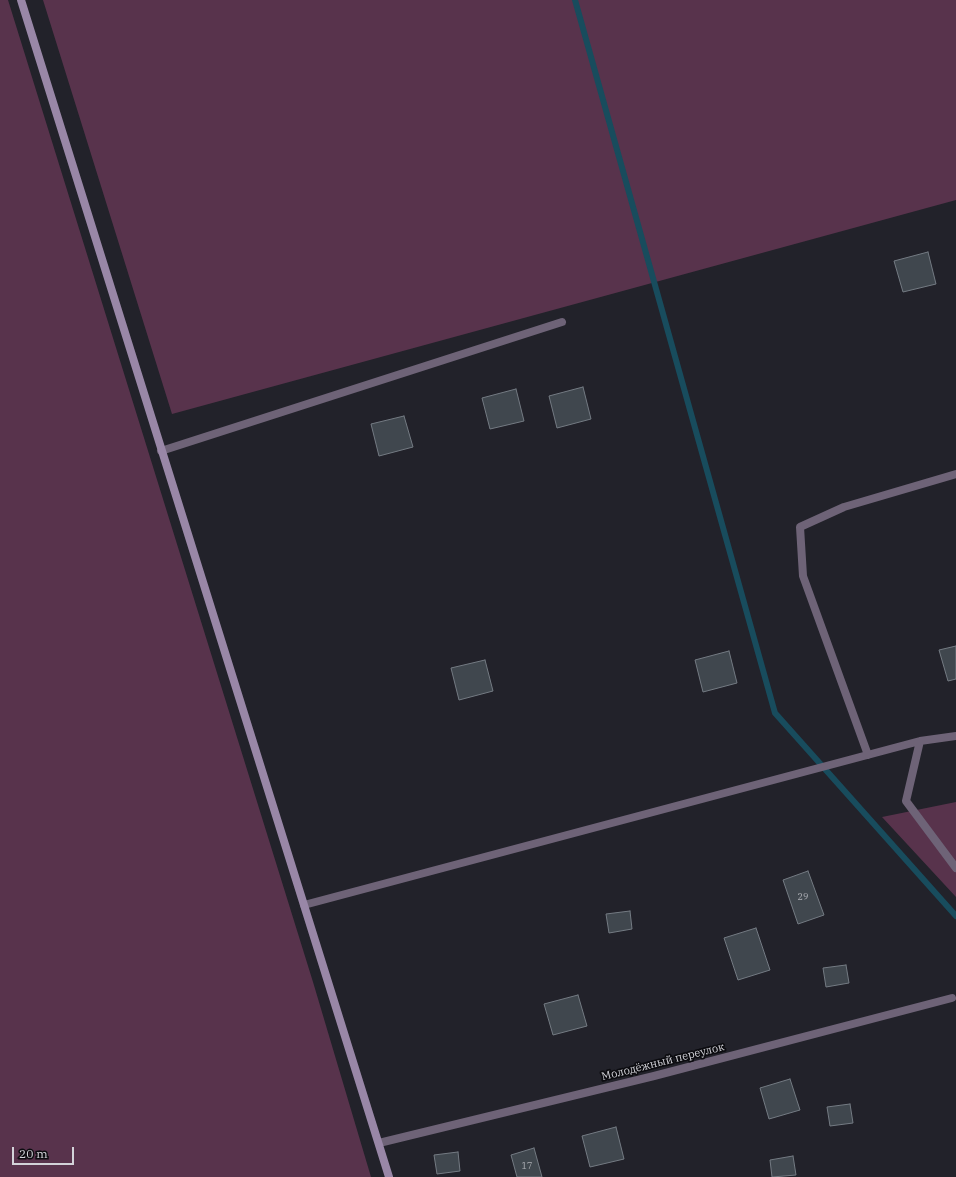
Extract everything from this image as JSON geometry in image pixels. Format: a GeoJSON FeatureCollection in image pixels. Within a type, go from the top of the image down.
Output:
{"type":"FeatureCollection","features":[{"type":"Feature","properties":{"kind":"street"},"geometry":{"type":"LineString","coordinates":[[21,0],[389,1177]]}},
{"type":"Feature","properties":{"kind":"lane"},"geometry":{"type":"LineString","coordinates":[[161,451],[562,322]]}},
{"type":"Feature","properties":{"kind":"lane"},"geometry":{"type":"LineString","coordinates":[[868,755],[803,576],[800,527],[844,507],[956,474]]}},
{"type":"Feature","properties":{"kind":"lane"},"geometry":{"type":"LineString","coordinates":[[304,905],[920,741],[956,736]]}},
{"type":"Feature","properties":{"kind":"lane"},"geometry":{"type":"LineString","coordinates":[[920,741],[906,801],[956,868]]}},
{"type":"Feature","properties":{"kind":"lane","name":"Молодёжный переулок"},"geometry":{"type":"LineString","coordinates":[[378,1143],[654,1076],[952,998]]}},
{"type":"Feature","properties":{"kind":"shaded area"},"geometry":{"type":"Polygon","coordinates":[[[0,0],[8,0],[313,982],[371,1177],[0,1177],[0,0]]]}},
{"type":"Feature","properties":{"kind":"shaded area"},"geometry":{"type":"Polygon","coordinates":[[[43,0],[956,0],[956,200],[172,414],[43,0]]]}},
{"type":"Feature","properties":{"kind":"shaded area"},"geometry":{"type":"Polygon","coordinates":[[[956,802],[956,897],[882,817],[956,802]]]}},
{"type":"Feature","properties":{"kind":"building"},"geometry":{"type":"Polygon","coordinates":[[[928,252],[936,284],[903,292],[894,261],[928,252]]]}},
{"type":"Feature","properties":{"kind":"building"},"geometry":{"type":"Polygon","coordinates":[[[583,387],[591,419],[557,428],[549,396],[583,387]]]}},
{"type":"Feature","properties":{"kind":"building"},"geometry":{"type":"Polygon","coordinates":[[[516,389],[524,421],[490,429],[482,398],[516,389]]]}},
{"type":"Feature","properties":{"kind":"building"},"geometry":{"type":"Polygon","coordinates":[[[404,416],[413,447],[379,456],[371,424],[404,416]]]}},
{"type":"Feature","properties":{"kind":"building"},"geometry":{"type":"Polygon","coordinates":[[[956,646],[956,679],[948,681],[939,650],[956,646]]]}},
{"type":"Feature","properties":{"kind":"building"},"geometry":{"type":"Polygon","coordinates":[[[729,651],[737,683],[703,692],[695,660],[729,651]]]}},
{"type":"Feature","properties":{"kind":"building"},"geometry":{"type":"Polygon","coordinates":[[[485,660],[493,691],[459,700],[451,668],[485,660]]]}},
{"type":"Feature","properties":{"kind":"building"},"geometry":{"type":"Polygon","coordinates":[[[808,871],[824,915],[798,924],[783,880],[808,871]]]}},
{"type":"Feature","properties":{"kind":"building"},"geometry":{"type":"Polygon","coordinates":[[[630,911],[632,929],[609,933],[606,914],[630,911]]]}},
{"type":"Feature","properties":{"kind":"building"},"geometry":{"type":"Polygon","coordinates":[[[756,928],[770,970],[738,980],[724,938],[756,928]]]}},
{"type":"Feature","properties":{"kind":"building"},"geometry":{"type":"Polygon","coordinates":[[[846,965],[849,983],[826,987],[823,968],[846,965]]]}},
{"type":"Feature","properties":{"kind":"building"},"geometry":{"type":"Polygon","coordinates":[[[578,995],[587,1026],[553,1035],[544,1004],[578,995]]]}},
{"type":"Feature","properties":{"kind":"building"},"geometry":{"type":"Polygon","coordinates":[[[790,1079],[800,1110],[769,1119],[760,1088],[790,1079]]]}},
{"type":"Feature","properties":{"kind":"building"},"geometry":{"type":"Polygon","coordinates":[[[850,1104],[853,1123],[830,1126],[827,1107],[850,1104]]]}},
{"type":"Feature","properties":{"kind":"building"},"geometry":{"type":"Polygon","coordinates":[[[616,1127],[624,1159],[590,1167],[582,1136],[616,1127]]]}},
{"type":"Feature","properties":{"kind":"building"},"geometry":{"type":"Polygon","coordinates":[[[534,1148],[542,1177],[517,1177],[511,1155],[534,1148]]]}},
{"type":"Feature","properties":{"kind":"building"},"geometry":{"type":"Polygon","coordinates":[[[458,1152],[460,1171],[437,1174],[434,1155],[458,1152]]]}},
{"type":"Feature","properties":{"kind":"building"},"geometry":{"type":"Polygon","coordinates":[[[793,1156],[796,1175],[772,1177],[770,1160],[793,1156]]]}},
{"type":"Feature","properties":{"kind":"waterway"},"geometry":{"type":"LineString","coordinates":[[575,0],[775,713],[956,916]]}}]}
